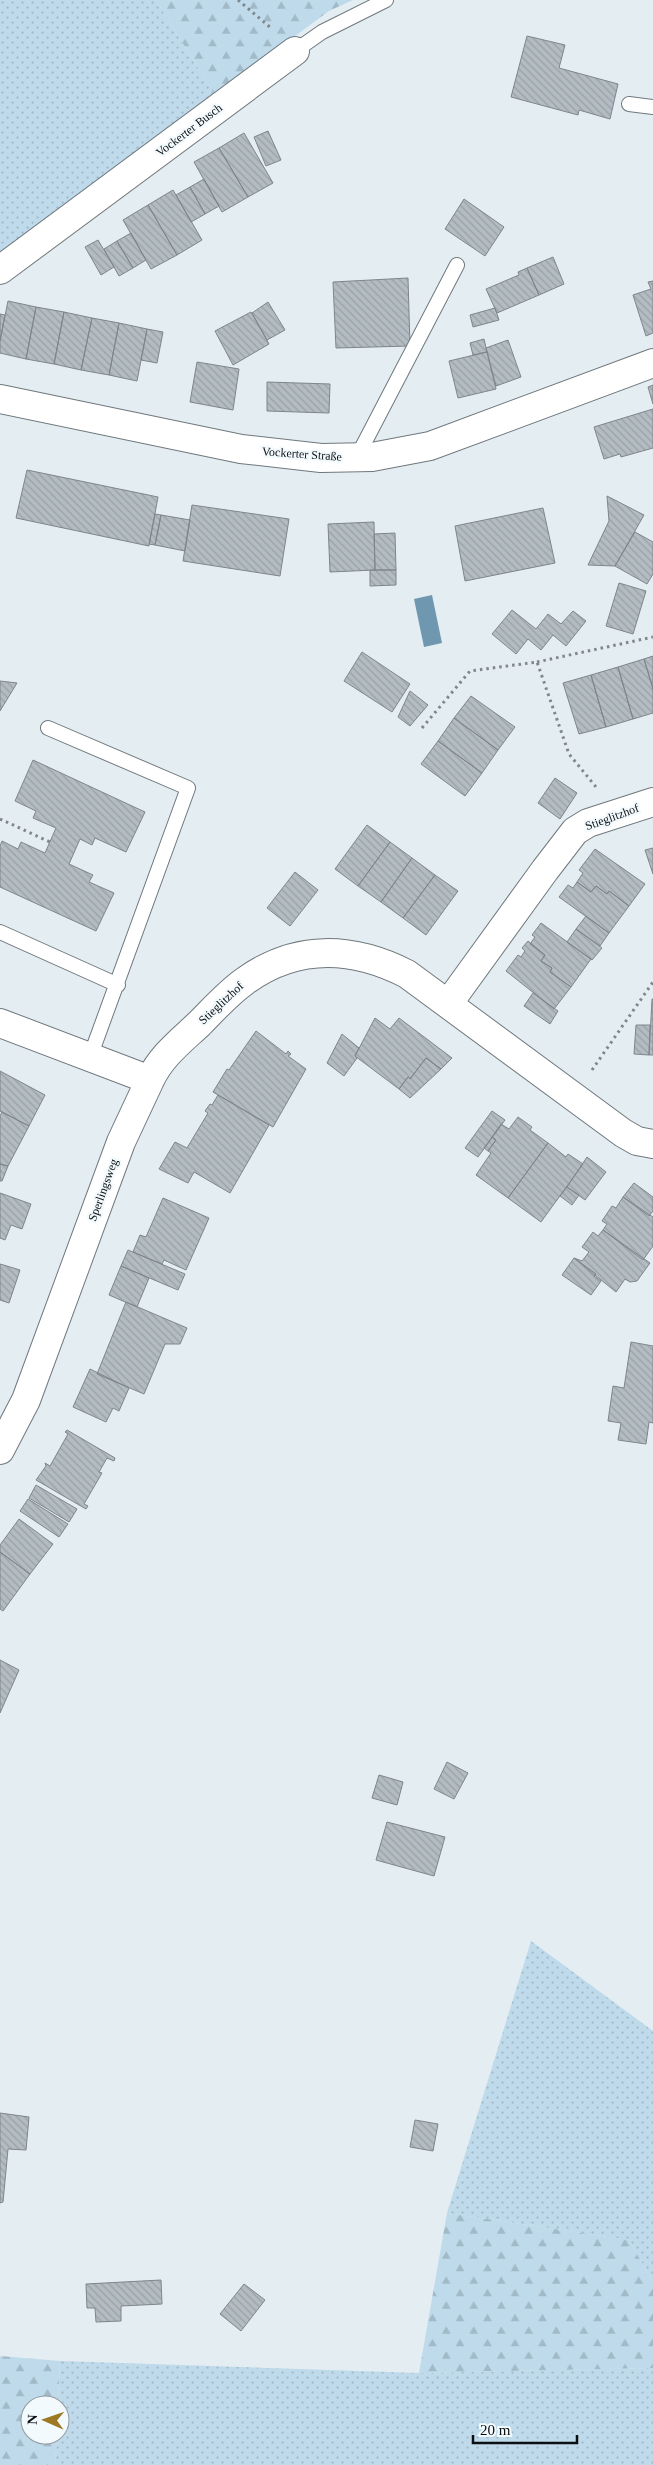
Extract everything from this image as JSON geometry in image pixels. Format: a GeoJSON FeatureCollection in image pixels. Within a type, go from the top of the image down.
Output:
{"type":"FeatureCollection","features":[{"type":"Feature","properties":{"kind":"street","name":"Vockerter Busch"},"geometry":{"type":"LineString","coordinates":[[0,270],[295,51]]}},
{"type":"Feature","properties":{"kind":"street","name":"Vockerter Straße"},"geometry":{"type":"LineString","coordinates":[[0,399],[241,449],[321,458],[372,457],[430,446],[653,363]]}},
{"type":"Feature","properties":{"kind":"street","name":"Stieglitzhof"},"geometry":{"type":"LineString","coordinates":[[448,1004],[566,841],[588,823],[653,802]]}},
{"type":"Feature","properties":{"kind":"street","name":"Stieglitzhof"},"geometry":{"type":"LineString","coordinates":[[150,1080],[157,1064],[234,989],[264,969],[285,960],[326,952],[360,955],[380,961],[406,974],[623,1133],[637,1140],[653,1144]]}},
{"type":"Feature","properties":{"kind":"street"},"geometry":{"type":"LineString","coordinates":[[0,1023],[150,1080]]}},
{"type":"Feature","properties":{"kind":"street","name":"Sperlingsweg"},"geometry":{"type":"LineString","coordinates":[[0,1450],[26,1400],[121,1142],[150,1080]]}},
{"type":"Feature","properties":{"kind":"lane","name":"Vockerter Busch"},"geometry":{"type":"LineString","coordinates":[[295,51],[322,32],[386,0]]}},
{"type":"Feature","properties":{"kind":"lane"},"geometry":{"type":"LineString","coordinates":[[629,104],[653,108]]}},
{"type":"Feature","properties":{"kind":"lane"},"geometry":{"type":"LineString","coordinates":[[357,457],[457,265]]}},
{"type":"Feature","properties":{"kind":"lane"},"geometry":{"type":"LineString","coordinates":[[48,728],[188,788],[118,985],[90,1057]]}},
{"type":"Feature","properties":{"kind":"lane"},"geometry":{"type":"LineString","coordinates":[[0,932],[118,985]]}},
{"type":"Feature","properties":{"kind":"path"},"geometry":{"type":"LineString","coordinates":[[238,0],[295,51]]}},
{"type":"Feature","properties":{"kind":"path"},"geometry":{"type":"LineString","coordinates":[[422,728],[470,671],[537,662],[653,637]]}},
{"type":"Feature","properties":{"kind":"path"},"geometry":{"type":"LineString","coordinates":[[537,662],[569,754],[617,813]]}},
{"type":"Feature","properties":{"kind":"path"},"geometry":{"type":"LineString","coordinates":[[0,819],[50,842]]}},
{"type":"Feature","properties":{"kind":"path"},"geometry":{"type":"LineString","coordinates":[[574,1096],[653,982]]}},
{"type":"Feature","properties":{"kind":"green space"},"geometry":{"type":"Polygon","coordinates":[[[0,0],[156,0],[215,95],[0,254],[0,0]]]}},
{"type":"Feature","properties":{"kind":"green space"},"geometry":{"type":"Polygon","coordinates":[[[156,0],[353,0],[329,11],[215,95],[156,0]]]}},
{"type":"Feature","properties":{"kind":"green space"},"geometry":{"type":"Polygon","coordinates":[[[531,1941],[653,2031],[653,2282],[629,2240],[447,2213],[531,1941]]]}},
{"type":"Feature","properties":{"kind":"green space"},"geometry":{"type":"Polygon","coordinates":[[[447,2213],[629,2240],[653,2282],[653,2368],[419,2373],[447,2213]]]}},
{"type":"Feature","properties":{"kind":"green space"},"geometry":{"type":"Polygon","coordinates":[[[0,2356],[60,2361],[58,2395],[20,2395],[20,2445],[56,2445],[55,2465],[0,2465],[0,2356]]]}},
{"type":"Feature","properties":{"kind":"green space"},"geometry":{"type":"Polygon","coordinates":[[[60,2361],[418,2373],[653,2368],[653,2465],[55,2465],[56,2445],[70,2445],[70,2395],[58,2395],[60,2361]]]}},
{"type":"Feature","properties":{"kind":"shaded area"},"geometry":{"type":"Polygon","coordinates":[[[432,595],[442,643],[424,647],[414,599],[432,595]]]}},
{"type":"Feature","properties":{"kind":"building"},"geometry":{"type":"Polygon","coordinates":[[[527,36],[565,45],[559,68],[618,84],[610,119],[579,110],[578,115],[511,97],[527,36]]]}},
{"type":"Feature","properties":{"kind":"building"},"geometry":{"type":"Polygon","coordinates":[[[268,131],[281,160],[266,166],[254,137],[268,131]]]}},
{"type":"Feature","properties":{"kind":"building"},"geometry":{"type":"Polygon","coordinates":[[[244,133],[273,183],[248,197],[219,148],[244,133]]]}},
{"type":"Feature","properties":{"kind":"building"},"geometry":{"type":"Polygon","coordinates":[[[219,148],[248,197],[222,212],[194,162],[219,148]]]}},
{"type":"Feature","properties":{"kind":"building"},"geometry":{"type":"Polygon","coordinates":[[[204,179],[219,206],[205,214],[190,187],[204,179]]]}},
{"type":"Feature","properties":{"kind":"building"},"geometry":{"type":"Polygon","coordinates":[[[190,187],[205,214],[191,222],[176,195],[190,187]]]}},
{"type":"Feature","properties":{"kind":"building"},"geometry":{"type":"Polygon","coordinates":[[[173,190],[202,240],[177,255],[148,205],[173,190]]]}},
{"type":"Feature","properties":{"kind":"building"},"geometry":{"type":"Polygon","coordinates":[[[464,199],[504,227],[485,256],[445,229],[464,199]]]}},
{"type":"Feature","properties":{"kind":"building"},"geometry":{"type":"Polygon","coordinates":[[[148,205],[177,255],[151,269],[123,220],[148,205]]]}},
{"type":"Feature","properties":{"kind":"building"},"geometry":{"type":"Polygon","coordinates":[[[131,233],[146,260],[133,268],[117,241],[131,233]]]}},
{"type":"Feature","properties":{"kind":"building"},"geometry":{"type":"Polygon","coordinates":[[[98,240],[114,267],[101,275],[85,247],[98,240]]]}},
{"type":"Feature","properties":{"kind":"building"},"geometry":{"type":"Polygon","coordinates":[[[117,241],[133,268],[119,276],[104,249],[117,241]]]}},
{"type":"Feature","properties":{"kind":"building"},"geometry":{"type":"Polygon","coordinates":[[[553,257],[564,284],[539,295],[527,268],[553,257]]]}},
{"type":"Feature","properties":{"kind":"building"},"geometry":{"type":"Polygon","coordinates":[[[527,268],[539,295],[497,313],[486,289],[519,275],[518,272],[527,268]]]}},
{"type":"Feature","properties":{"kind":"building"},"geometry":{"type":"Polygon","coordinates":[[[408,278],[410,346],[336,348],[333,282],[408,278]]]}},
{"type":"Feature","properties":{"kind":"building"},"geometry":{"type":"Polygon","coordinates":[[[653,281],[653,333],[646,336],[633,295],[651,289],[648,282],[653,281]]]}},
{"type":"Feature","properties":{"kind":"building"},"geometry":{"type":"Polygon","coordinates":[[[8,301],[36,307],[26,359],[0,353],[0,341],[8,301]]]}},
{"type":"Feature","properties":{"kind":"building"},"geometry":{"type":"Polygon","coordinates":[[[268,302],[285,330],[267,340],[252,313],[268,302]]]}},
{"type":"Feature","properties":{"kind":"building"},"geometry":{"type":"Polygon","coordinates":[[[36,307],[64,312],[54,364],[26,359],[36,307]]]}},
{"type":"Feature","properties":{"kind":"building"},"geometry":{"type":"Polygon","coordinates":[[[495,308],[499,320],[473,327],[470,315],[495,308]]]}},
{"type":"Feature","properties":{"kind":"building"},"geometry":{"type":"Polygon","coordinates":[[[64,312],[92,318],[81,370],[54,364],[64,312]]]}},
{"type":"Feature","properties":{"kind":"building"},"geometry":{"type":"Polygon","coordinates":[[[251,312],[269,344],[233,365],[215,331],[251,312]]]}},
{"type":"Feature","properties":{"kind":"building"},"geometry":{"type":"Polygon","coordinates":[[[0,314],[5,315],[0,341],[0,314]]]}},
{"type":"Feature","properties":{"kind":"building"},"geometry":{"type":"Polygon","coordinates":[[[92,318],[119,323],[109,375],[81,370],[92,318]]]}},
{"type":"Feature","properties":{"kind":"building"},"geometry":{"type":"Polygon","coordinates":[[[119,323],[147,329],[137,381],[109,375],[119,323]]]}},
{"type":"Feature","properties":{"kind":"building"},"geometry":{"type":"Polygon","coordinates":[[[147,329],[163,332],[157,363],[141,360],[147,329]]]}},
{"type":"Feature","properties":{"kind":"building"},"geometry":{"type":"Polygon","coordinates":[[[484,339],[487,352],[473,355],[470,343],[484,339]]]}},
{"type":"Feature","properties":{"kind":"building"},"geometry":{"type":"Polygon","coordinates":[[[508,340],[521,377],[496,386],[486,348],[508,340]]]}},
{"type":"Feature","properties":{"kind":"building"},"geometry":{"type":"Polygon","coordinates":[[[487,352],[496,389],[458,398],[449,361],[487,352]]]}},
{"type":"Feature","properties":{"kind":"building"},"geometry":{"type":"Polygon","coordinates":[[[197,362],[239,369],[233,410],[190,402],[197,362]]]}},
{"type":"Feature","properties":{"kind":"building"},"geometry":{"type":"Polygon","coordinates":[[[267,382],[330,384],[329,413],[267,411],[267,382]]]}},
{"type":"Feature","properties":{"kind":"building"},"geometry":{"type":"Polygon","coordinates":[[[653,385],[653,404],[648,387],[653,385]]]}},
{"type":"Feature","properties":{"kind":"building"},"geometry":{"type":"Polygon","coordinates":[[[653,409],[653,448],[621,457],[620,454],[604,459],[594,427],[653,409]]]}},
{"type":"Feature","properties":{"kind":"building"},"geometry":{"type":"Polygon","coordinates":[[[27,470],[158,497],[149,546],[16,518],[27,470]]]}},
{"type":"Feature","properties":{"kind":"building"},"geometry":{"type":"Polygon","coordinates":[[[607,496],[644,515],[615,566],[588,565],[609,521],[607,496]]]}},
{"type":"Feature","properties":{"kind":"building"},"geometry":{"type":"Polygon","coordinates":[[[192,505],[289,519],[280,576],[183,561],[192,505]]]}},
{"type":"Feature","properties":{"kind":"building"},"geometry":{"type":"Polygon","coordinates":[[[543,508],[555,563],[465,581],[455,526],[543,508]]]}},
{"type":"Feature","properties":{"kind":"building"},"geometry":{"type":"Polygon","coordinates":[[[155,514],[161,515],[155,545],[149,544],[155,514]]]}},
{"type":"Feature","properties":{"kind":"building"},"geometry":{"type":"Polygon","coordinates":[[[161,515],[190,520],[185,551],[155,545],[161,515]]]}},
{"type":"Feature","properties":{"kind":"building"},"geometry":{"type":"Polygon","coordinates":[[[374,522],[375,570],[330,572],[328,524],[374,522]]]}},
{"type":"Feature","properties":{"kind":"building"},"geometry":{"type":"Polygon","coordinates":[[[635,532],[653,542],[653,574],[647,584],[615,566],[635,532]]]}},
{"type":"Feature","properties":{"kind":"building"},"geometry":{"type":"Polygon","coordinates":[[[395,533],[396,570],[375,570],[374,534],[395,533]]]}},
{"type":"Feature","properties":{"kind":"building"},"geometry":{"type":"Polygon","coordinates":[[[370,570],[396,570],[396,585],[370,586],[370,570]]]}},
{"type":"Feature","properties":{"kind":"building"},"geometry":{"type":"Polygon","coordinates":[[[619,583],[646,591],[633,634],[606,626],[619,583]]]}},
{"type":"Feature","properties":{"kind":"building"},"geometry":{"type":"Polygon","coordinates":[[[512,610],[536,629],[548,614],[561,624],[573,611],[586,621],[566,646],[553,635],[541,650],[528,639],[516,654],[492,634],[512,610]]]}},
{"type":"Feature","properties":{"kind":"building"},"geometry":{"type":"Polygon","coordinates":[[[362,652],[410,684],[392,712],[344,681],[362,652]]]}},
{"type":"Feature","properties":{"kind":"building"},"geometry":{"type":"Polygon","coordinates":[[[653,656],[653,689],[644,659],[653,656]]]}},
{"type":"Feature","properties":{"kind":"building"},"geometry":{"type":"Polygon","coordinates":[[[644,659],[653,689],[653,713],[633,719],[618,667],[644,659]]]}},
{"type":"Feature","properties":{"kind":"building"},"geometry":{"type":"Polygon","coordinates":[[[618,667],[633,719],[606,727],[591,675],[618,667]]]}},
{"type":"Feature","properties":{"kind":"building"},"geometry":{"type":"Polygon","coordinates":[[[591,675],[606,727],[579,734],[563,683],[591,675]]]}},
{"type":"Feature","properties":{"kind":"building"},"geometry":{"type":"Polygon","coordinates":[[[0,681],[17,683],[0,711],[0,681]]]}},
{"type":"Feature","properties":{"kind":"building"},"geometry":{"type":"Polygon","coordinates":[[[410,691],[428,705],[410,726],[398,717],[410,691]]]}},
{"type":"Feature","properties":{"kind":"building"},"geometry":{"type":"Polygon","coordinates":[[[471,696],[515,727],[498,750],[454,718],[471,696]]]}},
{"type":"Feature","properties":{"kind":"building"},"geometry":{"type":"Polygon","coordinates":[[[454,718],[498,750],[482,773],[438,741],[454,718]]]}},
{"type":"Feature","properties":{"kind":"building"},"geometry":{"type":"Polygon","coordinates":[[[438,741],[482,773],[465,796],[421,764],[438,741]]]}},
{"type":"Feature","properties":{"kind":"building"},"geometry":{"type":"Polygon","coordinates":[[[33,760],[145,812],[126,852],[95,838],[92,845],[80,839],[69,864],[93,875],[89,882],[114,893],[96,931],[0,887],[0,846],[2,841],[18,849],[21,842],[45,853],[56,828],[33,818],[36,811],[15,801],[33,760]]]}},
{"type":"Feature","properties":{"kind":"building"},"geometry":{"type":"Polygon","coordinates":[[[555,778],[577,793],[560,819],[538,803],[555,778]]]}},
{"type":"Feature","properties":{"kind":"building"},"geometry":{"type":"Polygon","coordinates":[[[367,825],[390,842],[358,886],[335,869],[367,825]]]}},
{"type":"Feature","properties":{"kind":"building"},"geometry":{"type":"Polygon","coordinates":[[[390,842],[412,858],[381,902],[358,886],[390,842]]]}},
{"type":"Feature","properties":{"kind":"building"},"geometry":{"type":"Polygon","coordinates":[[[653,848],[653,874],[645,850],[653,848]]]}},
{"type":"Feature","properties":{"kind":"building"},"geometry":{"type":"Polygon","coordinates":[[[595,849],[645,884],[629,906],[609,891],[607,894],[596,886],[591,892],[577,882],[583,873],[579,870],[595,849]]]}},
{"type":"Feature","properties":{"kind":"building"},"geometry":{"type":"Polygon","coordinates":[[[412,858],[435,875],[403,918],[381,902],[412,858]]]}},
{"type":"Feature","properties":{"kind":"building"},"geometry":{"type":"Polygon","coordinates":[[[295,872],[318,890],[290,926],[267,908],[295,872]]]}},
{"type":"Feature","properties":{"kind":"building"},"geometry":{"type":"Polygon","coordinates":[[[435,875],[458,891],[426,935],[403,918],[435,875]]]}},
{"type":"Feature","properties":{"kind":"building"},"geometry":{"type":"Polygon","coordinates":[[[577,882],[591,892],[596,886],[607,894],[609,891],[629,906],[609,933],[559,897],[568,885],[573,888],[577,882]]]}},
{"type":"Feature","properties":{"kind":"building"},"geometry":{"type":"Polygon","coordinates":[[[586,916],[609,933],[600,946],[576,929],[586,916]]]}},
{"type":"Feature","properties":{"kind":"building"},"geometry":{"type":"Polygon","coordinates":[[[541,923],[591,959],[571,987],[550,972],[552,968],[541,961],[545,955],[530,944],[535,937],[532,935],[541,923]]]}},
{"type":"Feature","properties":{"kind":"building"},"geometry":{"type":"Polygon","coordinates":[[[576,929],[602,948],[592,960],[567,942],[576,929]]]}},
{"type":"Feature","properties":{"kind":"building"},"geometry":{"type":"Polygon","coordinates":[[[528,941],[545,955],[541,961],[552,968],[550,972],[571,987],[554,1009],[506,971],[518,955],[521,957],[525,951],[522,948],[528,941]]]}},
{"type":"Feature","properties":{"kind":"building"},"geometry":{"type":"Polygon","coordinates":[[[533,993],[558,1011],[550,1024],[524,1006],[533,993]]]}},
{"type":"Feature","properties":{"kind":"building"},"geometry":{"type":"Polygon","coordinates":[[[652,999],[653,1055],[649,1055],[652,999]]]}},
{"type":"Feature","properties":{"kind":"building"},"geometry":{"type":"Polygon","coordinates":[[[375,1018],[390,1029],[399,1018],[452,1058],[441,1069],[426,1058],[410,1079],[408,1077],[399,1089],[355,1056],[375,1018]]]}},
{"type":"Feature","properties":{"kind":"building"},"geometry":{"type":"Polygon","coordinates":[[[636,1025],[650,1025],[649,1055],[634,1054],[636,1025]]]}},
{"type":"Feature","properties":{"kind":"building"},"geometry":{"type":"Polygon","coordinates":[[[256,1031],[286,1054],[288,1051],[291,1054],[288,1056],[306,1069],[273,1127],[213,1092],[227,1069],[229,1070],[256,1031]]]}},
{"type":"Feature","properties":{"kind":"building"},"geometry":{"type":"Polygon","coordinates":[[[342,1034],[359,1048],[355,1056],[357,1058],[344,1076],[327,1063],[342,1034]]]}},
{"type":"Feature","properties":{"kind":"building"},"geometry":{"type":"Polygon","coordinates":[[[426,1058],[441,1069],[410,1098],[399,1089],[408,1077],[410,1079],[426,1058]]]}},
{"type":"Feature","properties":{"kind":"building"},"geometry":{"type":"Polygon","coordinates":[[[0,1071],[45,1095],[29,1126],[0,1111],[0,1071]]]}},
{"type":"Feature","properties":{"kind":"building"},"geometry":{"type":"Polygon","coordinates":[[[218,1095],[269,1125],[230,1193],[194,1172],[188,1183],[159,1169],[175,1142],[187,1148],[208,1113],[205,1111],[210,1104],[212,1105],[218,1095]]]}},
{"type":"Feature","properties":{"kind":"building"},"geometry":{"type":"Polygon","coordinates":[[[492,1111],[505,1120],[478,1157],[465,1148],[492,1111]]]}},
{"type":"Feature","properties":{"kind":"building"},"geometry":{"type":"Polygon","coordinates":[[[2,1112],[29,1126],[8,1166],[0,1164],[0,1116],[2,1112]]]}},
{"type":"Feature","properties":{"kind":"building"},"geometry":{"type":"Polygon","coordinates":[[[518,1117],[532,1127],[530,1130],[548,1143],[508,1198],[476,1175],[491,1153],[488,1151],[496,1140],[492,1137],[501,1124],[509,1129],[518,1117]]]}},
{"type":"Feature","properties":{"kind":"building"},"geometry":{"type":"Polygon","coordinates":[[[492,1137],[496,1140],[488,1151],[484,1148],[492,1137]]]}},
{"type":"Feature","properties":{"kind":"building"},"geometry":{"type":"Polygon","coordinates":[[[548,1143],[566,1157],[568,1154],[583,1164],[541,1222],[508,1198],[548,1143]]]}},
{"type":"Feature","properties":{"kind":"building"},"geometry":{"type":"Polygon","coordinates":[[[587,1157],[606,1172],[585,1200],[567,1187],[587,1157]]]}},
{"type":"Feature","properties":{"kind":"building"},"geometry":{"type":"Polygon","coordinates":[[[0,1164],[8,1166],[2,1181],[0,1181],[0,1164]]]}},
{"type":"Feature","properties":{"kind":"building"},"geometry":{"type":"Polygon","coordinates":[[[634,1183],[653,1197],[653,1211],[649,1216],[623,1197],[634,1183]]]}},
{"type":"Feature","properties":{"kind":"building"},"geometry":{"type":"Polygon","coordinates":[[[567,1187],[579,1195],[572,1205],[560,1196],[567,1187]]]}},
{"type":"Feature","properties":{"kind":"building"},"geometry":{"type":"Polygon","coordinates":[[[0,1193],[31,1204],[22,1229],[11,1225],[5,1240],[0,1238],[0,1193]]]}},
{"type":"Feature","properties":{"kind":"building"},"geometry":{"type":"Polygon","coordinates":[[[623,1197],[653,1217],[653,1246],[643,1260],[603,1230],[607,1224],[602,1221],[612,1206],[616,1208],[623,1197]]]}},
{"type":"Feature","properties":{"kind":"building"},"geometry":{"type":"Polygon","coordinates":[[[163,1198],[209,1218],[186,1270],[164,1260],[162,1264],[133,1252],[140,1235],[146,1237],[163,1198]]]}},
{"type":"Feature","properties":{"kind":"building"},"geometry":{"type":"Polygon","coordinates":[[[603,1230],[650,1263],[637,1281],[630,1282],[625,1279],[616,1292],[574,1258],[582,1261],[589,1252],[582,1247],[593,1232],[598,1236],[603,1230]]]}},
{"type":"Feature","properties":{"kind":"building"},"geometry":{"type":"Polygon","coordinates":[[[128,1250],[185,1274],[178,1290],[121,1266],[128,1250]]]}},
{"type":"Feature","properties":{"kind":"building"},"geometry":{"type":"Polygon","coordinates":[[[574,1258],[596,1274],[594,1276],[601,1281],[591,1295],[562,1275],[574,1258]]]}},
{"type":"Feature","properties":{"kind":"building"},"geometry":{"type":"Polygon","coordinates":[[[0,1264],[20,1270],[9,1303],[0,1300],[0,1264]]]}},
{"type":"Feature","properties":{"kind":"building"},"geometry":{"type":"Polygon","coordinates":[[[121,1266],[149,1278],[137,1307],[109,1295],[121,1266]]]}},
{"type":"Feature","properties":{"kind":"building"},"geometry":{"type":"Polygon","coordinates":[[[126,1302],[187,1328],[180,1344],[165,1344],[144,1394],[97,1374],[126,1302]]]}},
{"type":"Feature","properties":{"kind":"building"},"geometry":{"type":"Polygon","coordinates":[[[631,1342],[653,1346],[653,1423],[649,1422],[646,1444],[618,1440],[621,1423],[608,1421],[613,1386],[624,1388],[631,1342]]]}},
{"type":"Feature","properties":{"kind":"building"},"geometry":{"type":"Polygon","coordinates":[[[90,1369],[129,1388],[119,1411],[113,1408],[106,1422],[73,1407],[90,1369]]]}},
{"type":"Feature","properties":{"kind":"building"},"geometry":{"type":"Polygon","coordinates":[[[67,1430],[115,1458],[114,1461],[107,1458],[99,1472],[102,1473],[84,1504],[88,1506],[86,1509],[36,1480],[46,1466],[45,1463],[50,1466],[68,1434],[65,1432],[67,1430]]]}},
{"type":"Feature","properties":{"kind":"building"},"geometry":{"type":"Polygon","coordinates":[[[36,1485],[77,1509],[69,1522],[29,1498],[36,1485]]]}},
{"type":"Feature","properties":{"kind":"building"},"geometry":{"type":"Polygon","coordinates":[[[28,1499],[68,1524],[59,1537],[20,1511],[28,1499]]]}},
{"type":"Feature","properties":{"kind":"building"},"geometry":{"type":"Polygon","coordinates":[[[19,1519],[53,1544],[30,1574],[0,1552],[0,1545],[19,1519]]]}},
{"type":"Feature","properties":{"kind":"building"},"geometry":{"type":"Polygon","coordinates":[[[0,1552],[30,1574],[3,1611],[0,1609],[0,1552]]]}},
{"type":"Feature","properties":{"kind":"building"},"geometry":{"type":"Polygon","coordinates":[[[0,1660],[19,1670],[0,1713],[0,1660]]]}},
{"type":"Feature","properties":{"kind":"building"},"geometry":{"type":"Polygon","coordinates":[[[447,1762],[468,1773],[454,1799],[434,1789],[447,1762]]]}},
{"type":"Feature","properties":{"kind":"building"},"geometry":{"type":"Polygon","coordinates":[[[379,1775],[403,1782],[397,1805],[372,1798],[379,1775]]]}},
{"type":"Feature","properties":{"kind":"building"},"geometry":{"type":"Polygon","coordinates":[[[387,1822],[445,1837],[434,1876],[376,1860],[387,1822]]]}},
{"type":"Feature","properties":{"kind":"building"},"geometry":{"type":"Polygon","coordinates":[[[0,2113],[29,2117],[26,2150],[8,2149],[3,2202],[0,2203],[0,2113]]]}},
{"type":"Feature","properties":{"kind":"building"},"geometry":{"type":"Polygon","coordinates":[[[415,2120],[438,2124],[433,2151],[410,2147],[415,2120]]]}},
{"type":"Feature","properties":{"kind":"building"},"geometry":{"type":"Polygon","coordinates":[[[161,2280],[162,2304],[121,2306],[121,2321],[96,2322],[95,2308],[87,2308],[86,2284],[161,2280]]]}},
{"type":"Feature","properties":{"kind":"building"},"geometry":{"type":"Polygon","coordinates":[[[244,2284],[265,2300],[241,2331],[220,2314],[244,2284]]]}}]}
